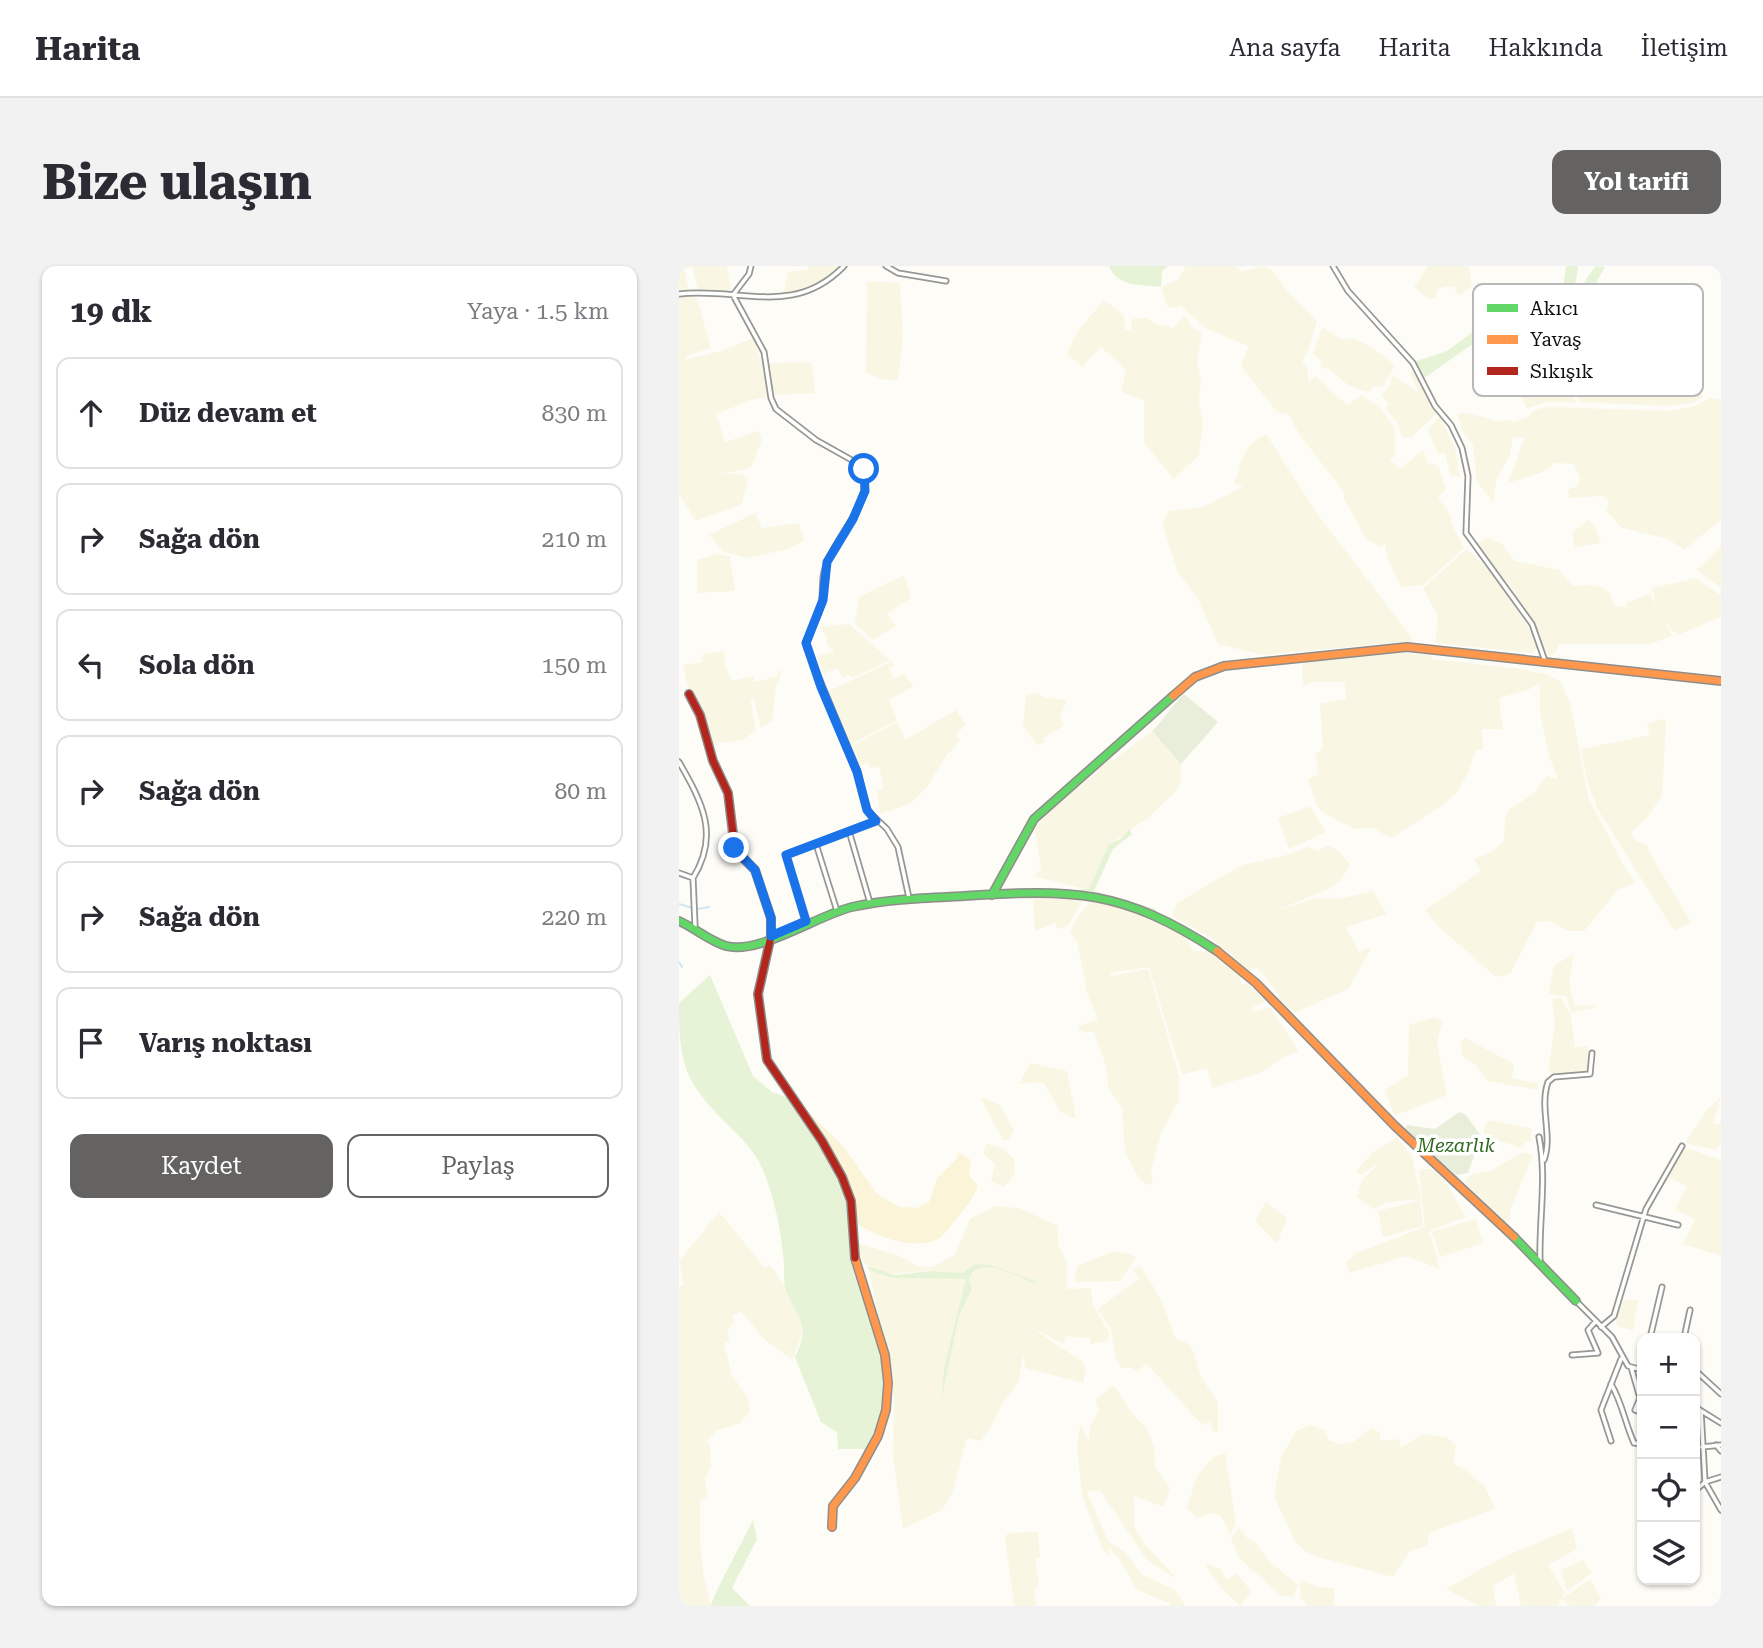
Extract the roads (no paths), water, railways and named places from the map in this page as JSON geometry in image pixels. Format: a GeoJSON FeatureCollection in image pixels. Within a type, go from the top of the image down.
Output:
{"type":"FeatureCollection","features":[{"type":"Feature","properties":{"kind":"street"},"geometry":{"type":"LineString","coordinates":[[733,295],[749,274],[751,266]]}},
{"type":"Feature","properties":{"kind":"street"},"geometry":{"type":"LineString","coordinates":[[679,294],[769,297],[805,294],[817,289],[843,266]]}},
{"type":"Feature","properties":{"kind":"street"},"geometry":{"type":"LineString","coordinates":[[885,266],[904,274],[946,281]]}},
{"type":"Feature","properties":{"kind":"street"},"geometry":{"type":"LineString","coordinates":[[1333,266],[1348,291],[1413,363],[1436,406],[1451,425],[1462,448],[1468,476],[1466,533],[1532,624],[1545,661]]}},
{"type":"Feature","properties":{"kind":"street"},"geometry":{"type":"LineString","coordinates":[[733,295],[764,352],[771,398],[776,409],[815,440],[857,463],[865,473],[865,491],[824,573],[823,600],[806,643],[821,687],[857,772],[867,810],[887,829],[898,846],[909,898]]}},
{"type":"Feature","properties":{"kind":"street"},"geometry":{"type":"LineString","coordinates":[[992,895],[1034,819],[1195,677],[1209,670],[1261,660],[1407,647],[1721,681]]}},
{"type":"Feature","properties":{"kind":"street"},"geometry":{"type":"LineString","coordinates":[[689,694],[700,715],[713,761],[722,774],[728,793],[735,850],[755,870],[771,918],[771,936],[758,994],[768,1060],[833,1159],[851,1201],[855,1261],[885,1355],[888,1383],[886,1410],[878,1436],[855,1478],[833,1506],[832,1527]]}},
{"type":"Feature","properties":{"kind":"street"},"geometry":{"type":"LineString","coordinates":[[679,762],[695,787],[704,811],[706,853],[693,878],[695,926]]}},
{"type":"Feature","properties":{"kind":"street"},"geometry":{"type":"LineString","coordinates":[[806,921],[786,855],[876,821]]}},
{"type":"Feature","properties":{"kind":"street"},"geometry":{"type":"LineString","coordinates":[[849,831],[870,903]]}},
{"type":"Feature","properties":{"kind":"street"},"geometry":{"type":"LineString","coordinates":[[816,844],[838,911]]}},
{"type":"Feature","properties":{"kind":"street"},"geometry":{"type":"LineString","coordinates":[[679,873],[693,878]]}},
{"type":"Feature","properties":{"kind":"street"},"geometry":{"type":"LineString","coordinates":[[679,921],[695,926],[727,946],[742,947],[806,921],[870,903],[909,898],[1070,893],[1107,899],[1168,920],[1218,948],[1264,989],[1396,1127],[1461,1184],[1540,1263],[1612,1337],[1621,1359],[1637,1369]]}},
{"type":"Feature","properties":{"kind":"street"},"geometry":{"type":"LineString","coordinates":[[1543,1160],[1549,1145],[1545,1114],[1548,1082],[1554,1077],[1590,1074],[1592,1053]]}},
{"type":"Feature","properties":{"kind":"street"},"geometry":{"type":"LineString","coordinates":[[1539,1137],[1543,1160],[1540,1263]]}},
{"type":"Feature","properties":{"kind":"street"},"geometry":{"type":"LineString","coordinates":[[1601,1327],[1613,1316],[1646,1209],[1682,1146]]}},
{"type":"Feature","properties":{"kind":"street"},"geometry":{"type":"LineString","coordinates":[[1596,1205],[1646,1215],[1678,1225]]}},
{"type":"Feature","properties":{"kind":"street"},"geometry":{"type":"LineString","coordinates":[[1651,1333],[1662,1287]]}},
{"type":"Feature","properties":{"kind":"street"},"geometry":{"type":"LineString","coordinates":[[1685,1333],[1690,1310]]}},
{"type":"Feature","properties":{"kind":"street"},"geometry":{"type":"LineString","coordinates":[[1572,1355],[1597,1354],[1598,1349],[1588,1330],[1596,1321]]}},
{"type":"Feature","properties":{"kind":"street"},"geometry":{"type":"LineString","coordinates":[[1611,1441],[1601,1410],[1621,1359]]}},
{"type":"Feature","properties":{"kind":"street"},"geometry":{"type":"LineString","coordinates":[[1631,1367],[1640,1396]]}},
{"type":"Feature","properties":{"kind":"street"},"geometry":{"type":"LineString","coordinates":[[1700,1375],[1721,1394]]}},
{"type":"Feature","properties":{"kind":"street"},"geometry":{"type":"LineString","coordinates":[[1611,1384],[1619,1397],[1619,1407],[1634,1443],[1637,1443]]}},
{"type":"Feature","properties":{"kind":"street"},"geometry":{"type":"LineString","coordinates":[[1701,1411],[1721,1423]]}},
{"type":"Feature","properties":{"kind":"street"},"geometry":{"type":"LineString","coordinates":[[1701,1411],[1705,1482],[1721,1510]]}},
{"type":"Feature","properties":{"kind":"street"},"geometry":{"type":"LineString","coordinates":[[1702,1445],[1719,1445],[1721,1451]]}},
{"type":"Feature","properties":{"kind":"street"},"geometry":{"type":"LineString","coordinates":[[1700,1486],[1721,1477]]}},
{"type":"Feature","properties":{"kind":"waterway"},"geometry":{"type":"LineString","coordinates":[[679,904],[692,908]]}},
{"type":"Feature","properties":{"kind":"waterway"},"geometry":{"type":"LineString","coordinates":[[697,909],[709,907]]}},
{"type":"Feature","properties":{"kind":"waterway"},"geometry":{"type":"LineString","coordinates":[[679,962],[682,967]]}},
{"type":"Feature","properties":{"kind":"park label","name":"Mezarlık"},"geometry":{"type":"Point","coordinates":[1456,1145]}}]}
